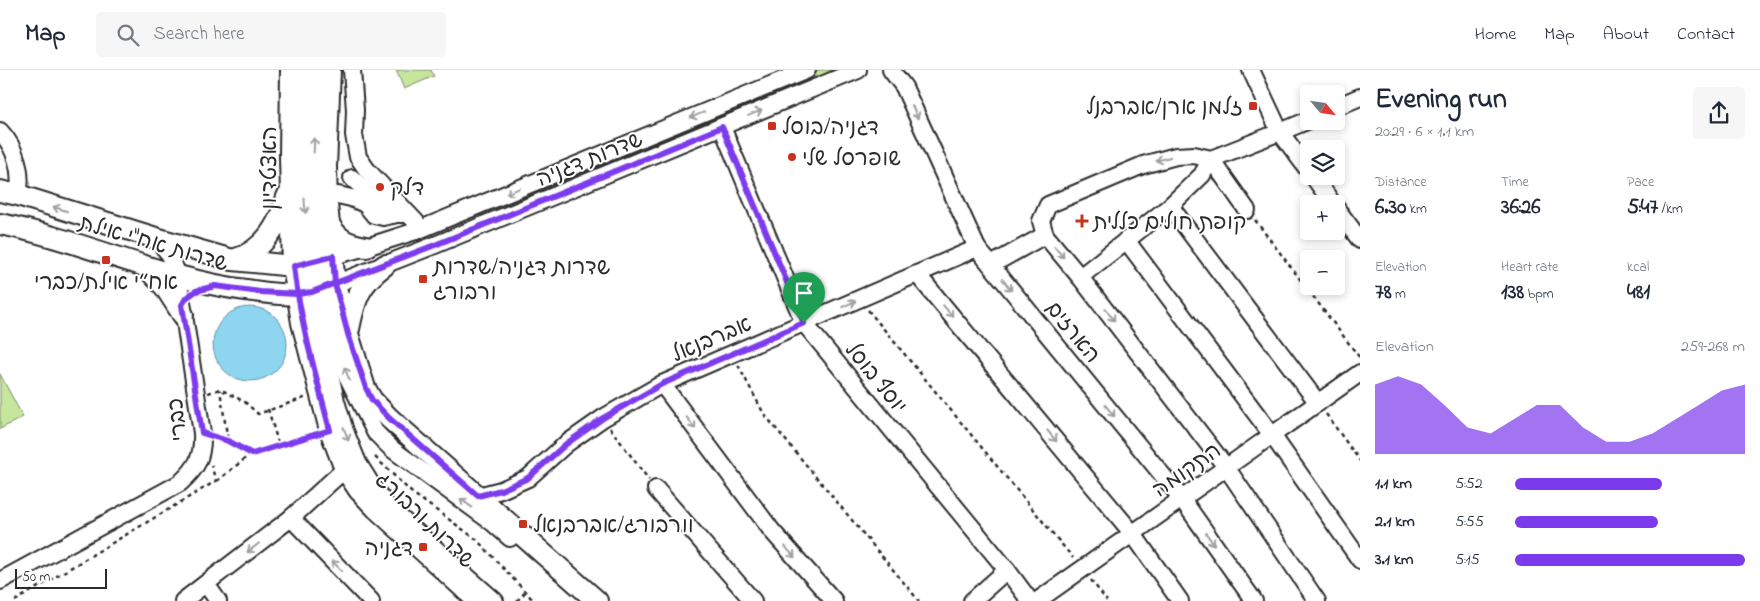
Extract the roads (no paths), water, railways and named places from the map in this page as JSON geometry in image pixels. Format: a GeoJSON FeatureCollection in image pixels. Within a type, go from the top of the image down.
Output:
{"type":"FeatureCollection","features":[{"type":"Feature","properties":{"kind":"main road","name":"האצטדיון"},"geometry":{"type":"LineString","coordinates":[[291,70],[290,185],[314,261]]}},
{"type":"Feature","properties":{"kind":"main road"},"geometry":{"type":"LineString","coordinates":[[314,261],[329,224],[334,199],[326,166],[330,70]]}},
{"type":"Feature","properties":{"kind":"main road"},"geometry":{"type":"LineString","coordinates":[[234,260],[253,252],[272,232],[279,218],[290,185]]}},
{"type":"Feature","properties":{"kind":"main road","name":"שדרות אח\"י אילת"},"geometry":{"type":"LineString","coordinates":[[9,193],[234,260],[314,261]]}},
{"type":"Feature","properties":{"kind":"main road","name":"שדרות אח\"י אילת"},"geometry":{"type":"LineString","coordinates":[[0,224],[79,245],[215,286],[260,292],[317,289]]}},
{"type":"Feature","properties":{"kind":"main road"},"geometry":{"type":"LineString","coordinates":[[329,224],[342,241],[366,247]]}},
{"type":"Feature","properties":{"kind":"main road","name":"שדרות ורבורג"},"geometry":{"type":"LineString","coordinates":[[314,261],[317,289],[348,334],[366,388],[372,400],[389,418],[597,601]]}},
{"type":"Feature","properties":{"kind":"main road","name":"שדרות ורבורג"},"geometry":{"type":"LineString","coordinates":[[314,261],[317,289],[302,323],[330,430],[345,469],[359,490],[376,508],[478,601]]}},
{"type":"Feature","properties":{"kind":"main road"},"geometry":{"type":"LineString","coordinates":[[348,334],[354,305],[364,284],[385,265]]}},
{"type":"Feature","properties":{"kind":"main road"},"geometry":{"type":"LineString","coordinates":[[144,266],[165,287],[183,310]]}},
{"type":"Feature","properties":{"kind":"main road"},"geometry":{"type":"LineString","coordinates":[[183,310],[186,298],[196,291],[215,286]]}},
{"type":"Feature","properties":{"kind":"main road"},"geometry":{"type":"LineString","coordinates":[[260,292],[274,299],[302,323]]}},
{"type":"Feature","properties":{"kind":"street"},"geometry":{"type":"LineString","coordinates":[[303,70],[300,157],[314,261]]}},
{"type":"Feature","properties":{"kind":"street"},"geometry":{"type":"LineString","coordinates":[[314,261],[316,70]]}},
{"type":"Feature","properties":{"kind":"street"},"geometry":{"type":"LineString","coordinates":[[352,70],[355,110],[354,135],[360,174],[400,214],[416,222],[418,227],[416,231]]}},
{"type":"Feature","properties":{"kind":"street","name":"שדרות דגניה"},"geometry":{"type":"LineString","coordinates":[[314,261],[416,231],[807,70]]}},
{"type":"Feature","properties":{"kind":"street","name":"שדרות דגניה"},"geometry":{"type":"LineString","coordinates":[[317,289],[385,265],[858,70]]}},
{"type":"Feature","properties":{"kind":"street","name":"הארזים"},"geometry":{"type":"LineString","coordinates":[[891,70],[904,87],[977,248],[1182,499],[1254,601]]}},
{"type":"Feature","properties":{"kind":"street"},"geometry":{"type":"LineString","coordinates":[[1250,70],[1280,132],[1300,159]]}},
{"type":"Feature","properties":{"kind":"street"},"geometry":{"type":"LineString","coordinates":[[1345,103],[1360,97]]}},
{"type":"Feature","properties":{"kind":"street"},"geometry":{"type":"LineString","coordinates":[[1300,124],[1211,159],[1194,155],[1176,156],[1143,165],[1048,205],[1041,221],[1045,235],[1080,277],[1226,467],[1317,601]]}},
{"type":"Feature","properties":{"kind":"street","name":"יוסף בוסל"},"geometry":{"type":"LineString","coordinates":[[722,127],[804,323],[1007,570],[1030,601]]}},
{"type":"Feature","properties":{"kind":"street"},"geometry":{"type":"LineString","coordinates":[[0,131],[10,141],[18,163],[21,184],[9,193]]}},
{"type":"Feature","properties":{"kind":"street"},"geometry":{"type":"LineString","coordinates":[[1080,277],[1170,206],[1202,175],[1211,159]]}},
{"type":"Feature","properties":{"kind":"street"},"geometry":{"type":"LineString","coordinates":[[1211,159],[1247,210]]}},
{"type":"Feature","properties":{"kind":"street"},"geometry":{"type":"LineString","coordinates":[[334,199],[360,174]]}},
{"type":"Feature","properties":{"kind":"street"},"geometry":{"type":"LineString","coordinates":[[334,199],[365,204],[374,215],[383,217],[400,214]]}},
{"type":"Feature","properties":{"kind":"street"},"geometry":{"type":"LineString","coordinates":[[1170,206],[1318,403]]}},
{"type":"Feature","properties":{"kind":"street"},"geometry":{"type":"LineString","coordinates":[[1345,220],[1360,240]]}},
{"type":"Feature","properties":{"kind":"street"},"geometry":{"type":"LineString","coordinates":[[991,265],[1045,235]]}},
{"type":"Feature","properties":{"kind":"street","name":"כברי"},"geometry":{"type":"LineString","coordinates":[[0,582],[180,483],[195,469],[202,446],[202,433],[178,276],[170,255],[156,238]]}},
{"type":"Feature","properties":{"kind":"street"},"geometry":{"type":"LineString","coordinates":[[1126,240],[1272,435],[1360,560]]}},
{"type":"Feature","properties":{"kind":"street","name":"אברבנאל"},"geometry":{"type":"LineString","coordinates":[[478,496],[501,490],[528,478],[566,444],[603,418],[662,384],[977,248]]}},
{"type":"Feature","properties":{"kind":"street"},"geometry":{"type":"LineString","coordinates":[[917,274],[1133,534],[1180,601]]}},
{"type":"Feature","properties":{"kind":"street"},"geometry":{"type":"LineString","coordinates":[[317,289],[336,400],[345,431],[358,463],[388,507],[495,601]]}},
{"type":"Feature","properties":{"kind":"street"},"geometry":{"type":"LineString","coordinates":[[317,289],[345,372],[375,432],[392,449],[493,523],[584,601]]}},
{"type":"Feature","properties":{"kind":"street","name":"התקומה"},"geometry":{"type":"LineString","coordinates":[[1037,601],[1360,373]]}},
{"type":"Feature","properties":{"kind":"street"},"geometry":{"type":"LineString","coordinates":[[662,384],[772,531],[834,601]]}},
{"type":"Feature","properties":{"kind":"street"},"geometry":{"type":"LineString","coordinates":[[183,601],[291,518],[345,469]]}},
{"type":"Feature","properties":{"kind":"street"},"geometry":{"type":"LineString","coordinates":[[656,489],[753,601]]}},
{"type":"Feature","properties":{"kind":"street"},"geometry":{"type":"LineString","coordinates":[[291,518],[371,601]]}},
{"type":"Feature","properties":{"kind":"street"},"geometry":{"type":"LineString","coordinates":[[972,601],[1007,570]]}},
{"type":"Feature","properties":{"kind":"street"},"geometry":{"type":"LineString","coordinates":[[206,584],[218,601]]}},
{"type":"Feature","properties":{"kind":"water"},"geometry":{"type":"Polygon","coordinates":[[[250,307],[264,310],[276,318],[284,330],[287,344],[284,358],[276,370],[264,378],[250,381],[236,378],[224,370],[216,358],[213,344],[216,330],[224,318],[236,310],[250,307]]]}},
{"type":"Feature","properties":{"kind":"place","name":"זלמן ארן/אברבנל"},"geometry":{"type":"Point","coordinates":[1253,106]}},
{"type":"Feature","properties":{"kind":"place","name":"דגניה/בוסל"},"geometry":{"type":"Point","coordinates":[772,126]}},
{"type":"Feature","properties":{"kind":"place","name":"שופרסל שלי"},"geometry":{"type":"Point","coordinates":[792,157]}},
{"type":"Feature","properties":{"kind":"place","name":"דלק"},"geometry":{"type":"Point","coordinates":[380,187]}},
{"type":"Feature","properties":{"kind":"place","name":"קופת חולים כללית"},"geometry":{"type":"Point","coordinates":[1082,221]}},
{"type":"Feature","properties":{"kind":"place","name":"אח״י אילת/כברי"},"geometry":{"type":"Point","coordinates":[106,260]}},
{"type":"Feature","properties":{"kind":"place","name":"שדרות דגניה/שדרות ורבורג"},"geometry":{"type":"Point","coordinates":[423,279]}},
{"type":"Feature","properties":{"kind":"place","name":"וורבורג/אברבנאל"},"geometry":{"type":"Point","coordinates":[523,524]}},
{"type":"Feature","properties":{"kind":"place","name":"דגניה"},"geometry":{"type":"Point","coordinates":[423,547]}}]}
